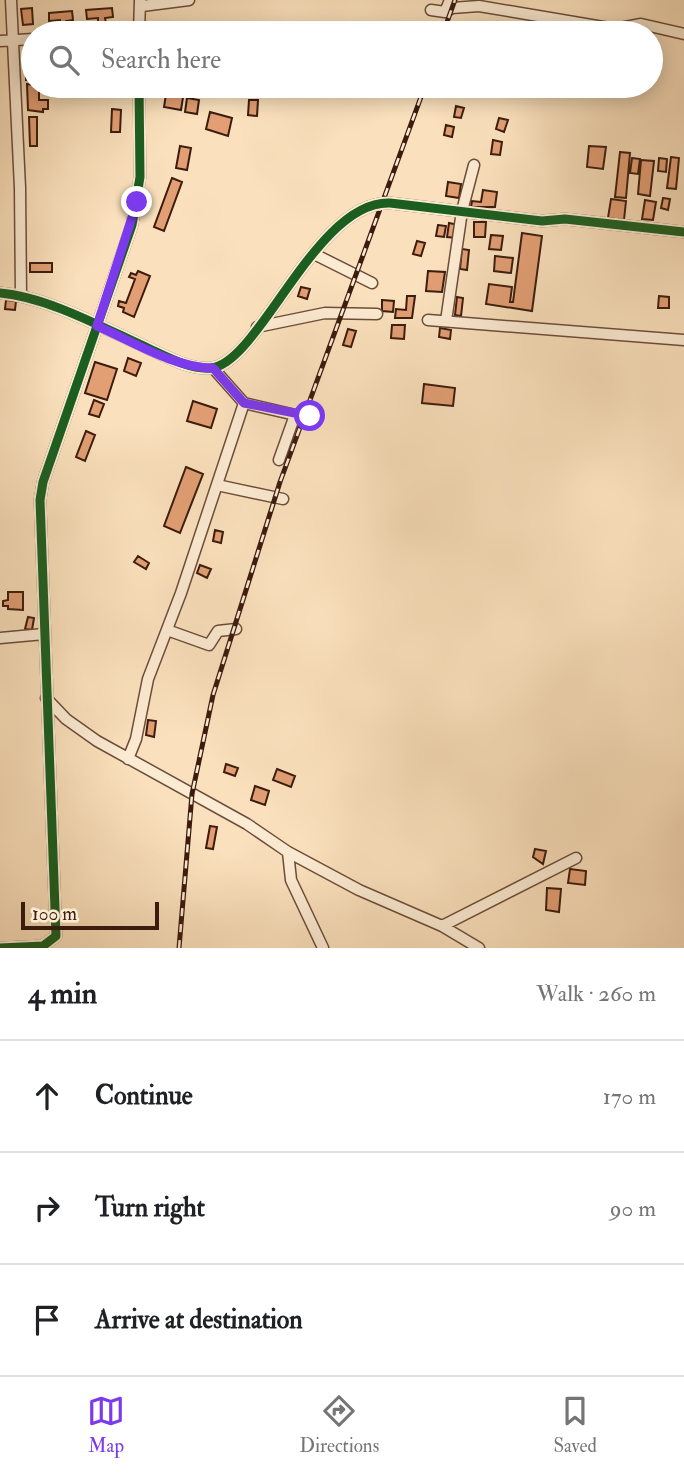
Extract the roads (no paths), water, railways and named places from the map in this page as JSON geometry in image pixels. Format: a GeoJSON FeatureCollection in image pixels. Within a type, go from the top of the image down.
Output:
{"type":"FeatureCollection","features":[{"type":"Feature","properties":{"kind":"street"},"geometry":{"type":"LineString","coordinates":[[11,0],[20,188],[21,296]]}},
{"type":"Feature","properties":{"kind":"street"},"geometry":{"type":"LineString","coordinates":[[140,21],[141,3],[189,0]]}},
{"type":"Feature","properties":{"kind":"street"},"geometry":{"type":"LineString","coordinates":[[445,12],[450,0]]}},
{"type":"Feature","properties":{"kind":"street"},"geometry":{"type":"LineString","coordinates":[[431,10],[445,12],[476,3],[572,21]]}},
{"type":"Feature","properties":{"kind":"street"},"geometry":{"type":"LineString","coordinates":[[663,29],[684,34]]}},
{"type":"Feature","properties":{"kind":"street"},"geometry":{"type":"LineString","coordinates":[[0,41],[21,40]]}},
{"type":"Feature","properties":{"kind":"street"},"geometry":{"type":"LineString","coordinates":[[0,948],[43,946],[56,936],[40,514],[43,482],[137,202],[139,98]]}},
{"type":"Feature","properties":{"kind":"street"},"geometry":{"type":"LineString","coordinates":[[446,321],[462,211],[474,165]]}},
{"type":"Feature","properties":{"kind":"street"},"geometry":{"type":"LineString","coordinates":[[0,293],[21,296],[166,356],[198,367],[213,368],[233,357],[314,254],[351,215],[375,204],[684,232]]}},
{"type":"Feature","properties":{"kind":"street"},"geometry":{"type":"LineString","coordinates":[[314,254],[372,284]]}},
{"type":"Feature","properties":{"kind":"street"},"geometry":{"type":"LineString","coordinates":[[257,327],[325,313],[377,314]]}},
{"type":"Feature","properties":{"kind":"street"},"geometry":{"type":"LineString","coordinates":[[428,320],[684,340]]}},
{"type":"Feature","properties":{"kind":"street"},"geometry":{"type":"LineString","coordinates":[[213,368],[244,403],[307,417],[314,411]]}},
{"type":"Feature","properties":{"kind":"street"},"geometry":{"type":"LineString","coordinates":[[128,759],[136,739],[145,689],[244,403]]}},
{"type":"Feature","properties":{"kind":"street"},"geometry":{"type":"LineString","coordinates":[[279,460],[295,415]]}},
{"type":"Feature","properties":{"kind":"street"},"geometry":{"type":"LineString","coordinates":[[217,485],[283,499]]}},
{"type":"Feature","properties":{"kind":"street"},"geometry":{"type":"LineString","coordinates":[[167,630],[209,645],[218,631],[236,629]]}},
{"type":"Feature","properties":{"kind":"street"},"geometry":{"type":"LineString","coordinates":[[0,638],[44,634]]}},
{"type":"Feature","properties":{"kind":"street"},"geometry":{"type":"LineString","coordinates":[[46,698],[66,719],[128,759],[247,824],[288,852],[359,890],[442,926],[479,948]]}},
{"type":"Feature","properties":{"kind":"street"},"geometry":{"type":"LineString","coordinates":[[288,852],[291,880],[324,948]]}},
{"type":"Feature","properties":{"kind":"street"},"geometry":{"type":"LineString","coordinates":[[442,926],[576,858]]}},
{"type":"Feature","properties":{"kind":"railway"},"geometry":{"type":"LineString","coordinates":[[447,21],[455,0]]}},
{"type":"Feature","properties":{"kind":"railway"},"geometry":{"type":"LineString","coordinates":[[179,948],[192,794],[213,695],[280,482],[421,98]]}}]}
